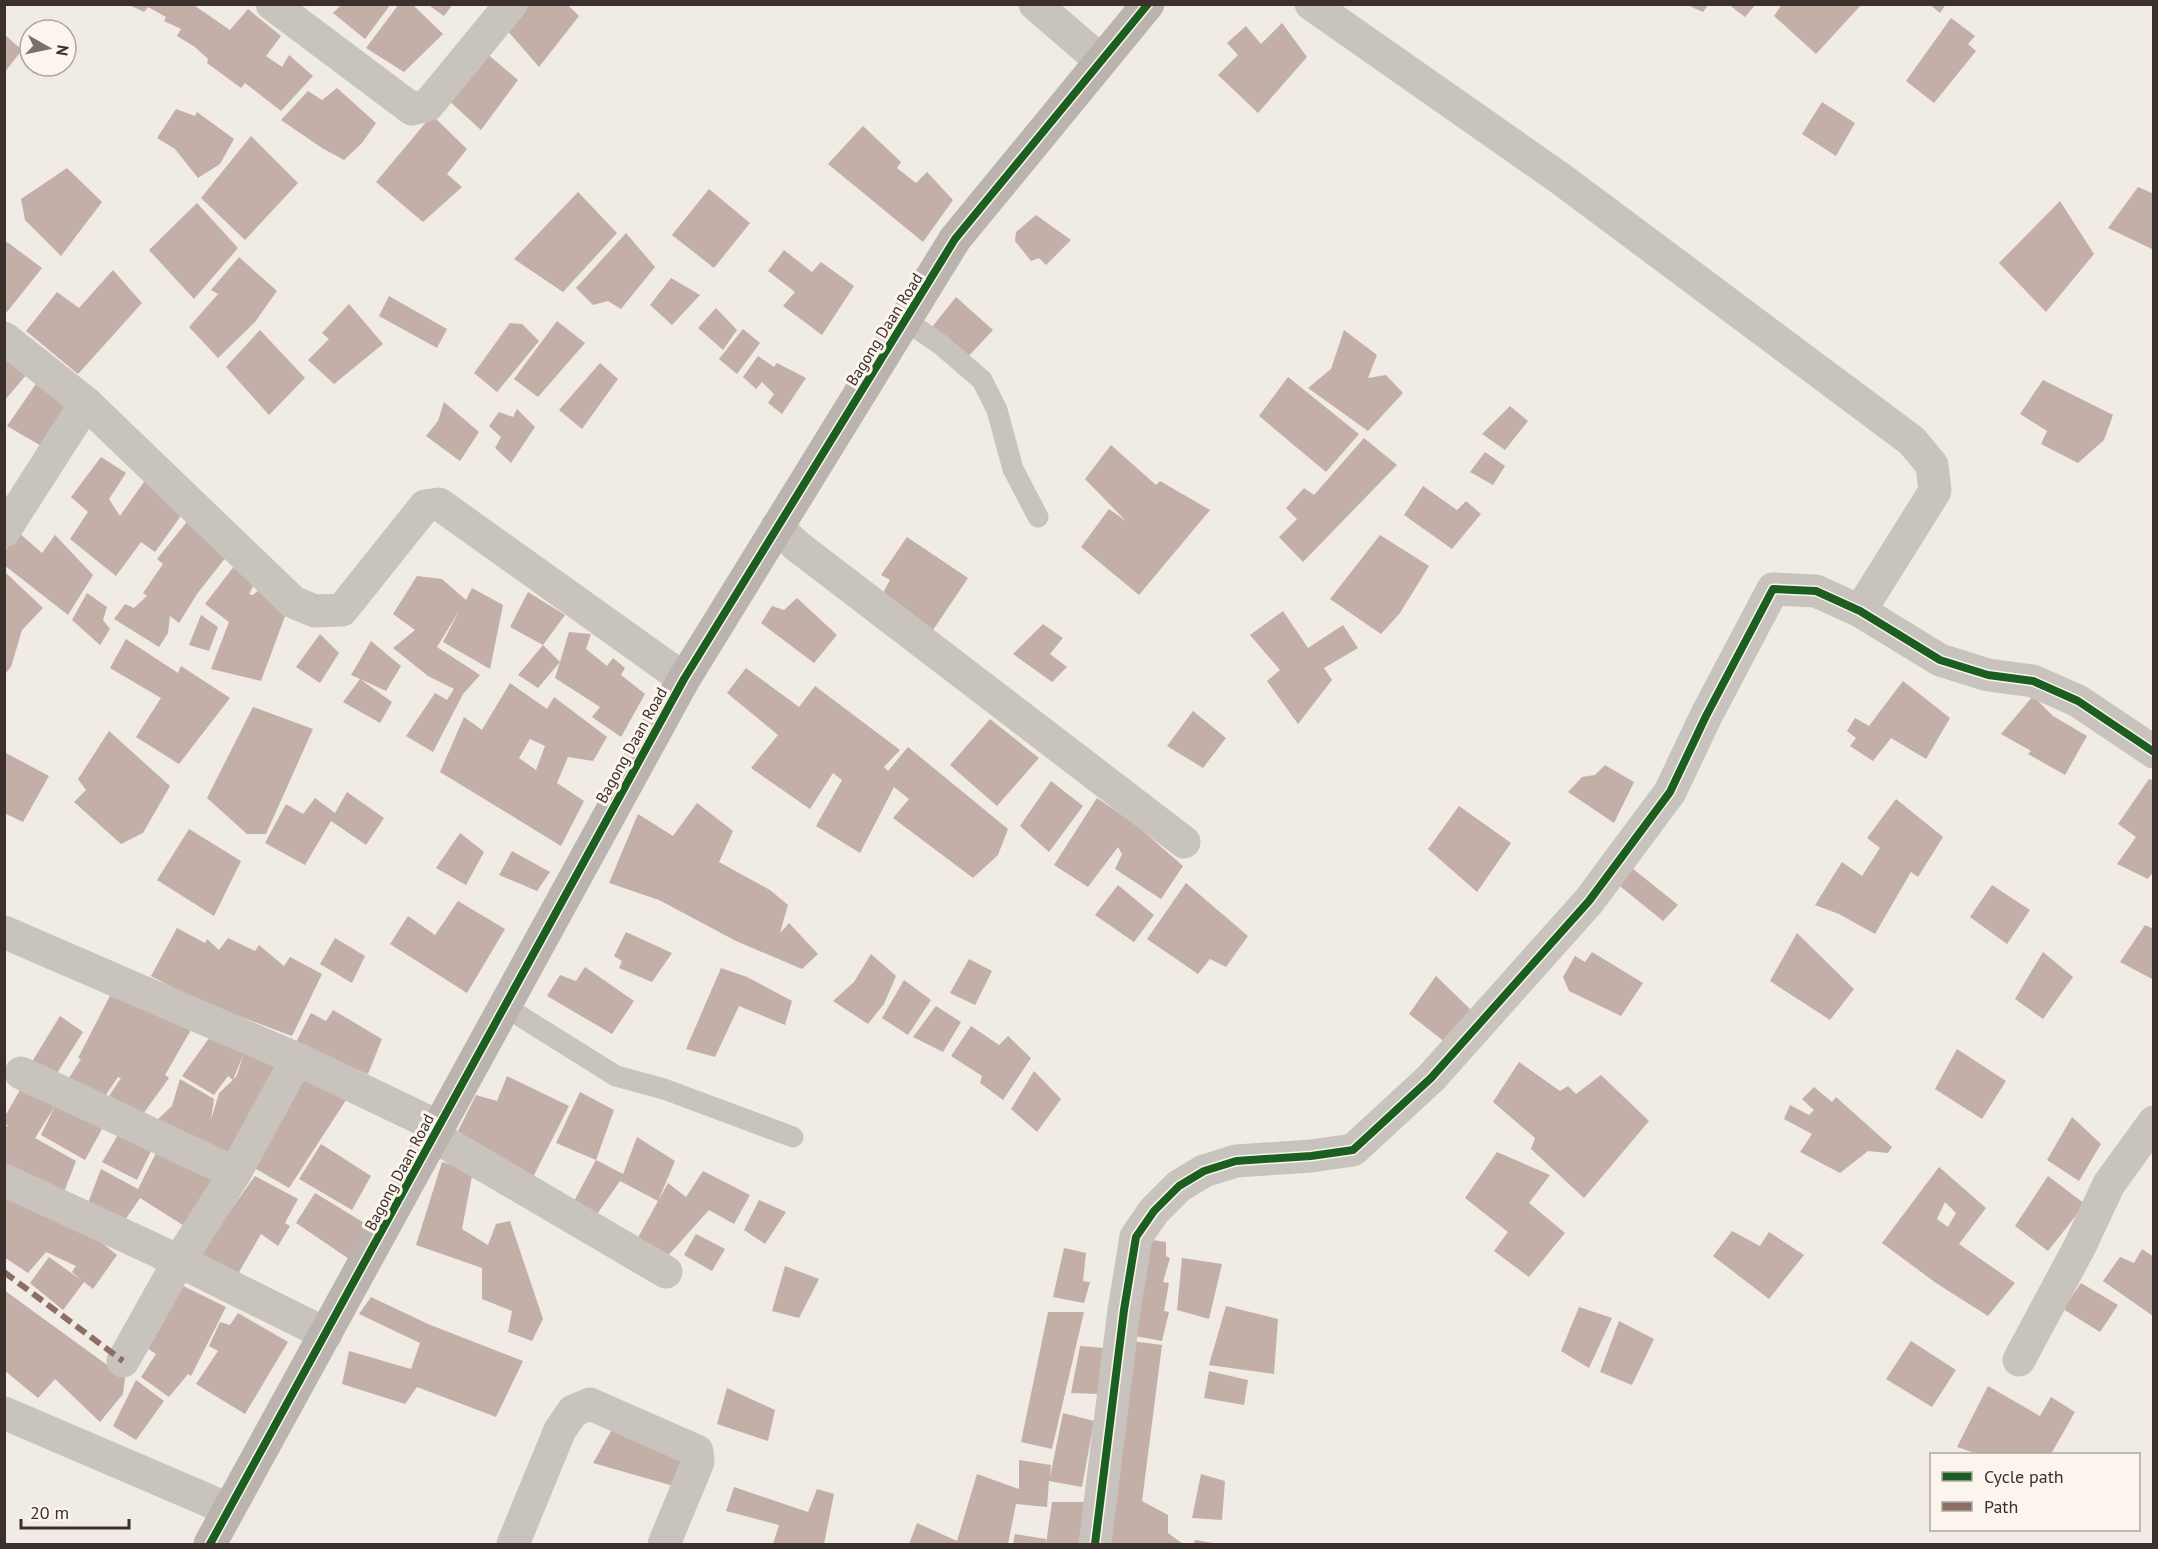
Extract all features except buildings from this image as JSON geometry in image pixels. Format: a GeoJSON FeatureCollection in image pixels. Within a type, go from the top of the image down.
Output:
{"type":"FeatureCollection","features":[{"type":"Feature","properties":{"kind":"street"},"geometry":{"type":"LineString","coordinates":[[291,10],[412,109],[428,105],[511,4]]}},
{"type":"Feature","properties":{"kind":"street"},"geometry":{"type":"LineString","coordinates":[[1035,4],[1101,61]]}},
{"type":"Feature","properties":{"kind":"street","name":"Bagong Daan Road"},"geometry":{"type":"LineString","coordinates":[[210,1545],[684,679],[955,239],[1148,4]]}},
{"type":"Feature","properties":{"kind":"street"},"geometry":{"type":"LineString","coordinates":[[1311,4],[1561,179],[1912,441],[1932,465],[1935,490],[1860,611]]}},
{"type":"Feature","properties":{"kind":"street"},"geometry":{"type":"LineString","coordinates":[[4,338],[86,403],[293,602],[315,611],[342,610],[426,506],[439,504],[684,679]]}},
{"type":"Feature","properties":{"kind":"street"},"geometry":{"type":"LineString","coordinates":[[4,531],[86,403]]}},
{"type":"Feature","properties":{"kind":"street"},"geometry":{"type":"LineString","coordinates":[[777,527],[797,546],[1184,842]]}},
{"type":"Feature","properties":{"kind":"street"},"geometry":{"type":"LineString","coordinates":[[1095,1545],[1124,1310],[1136,1237],[1154,1211],[1187,1181],[1204,1171],[1236,1161],[1311,1156],[1353,1150],[1431,1078],[1589,901],[1676,784],[1702,723],[1773,589],[1816,591],[1860,611],[1940,660],[1988,675],[2033,681],[2078,701],[2154,752]]}},
{"type":"Feature","properties":{"kind":"street"},"geometry":{"type":"LineString","coordinates":[[4,933],[297,1059],[437,1131],[666,1272]]}},
{"type":"Feature","properties":{"kind":"street"},"geometry":{"type":"LineString","coordinates":[[123,1361],[178,1260],[236,1173],[297,1059]]}},
{"type":"Feature","properties":{"kind":"street"},"geometry":{"type":"LineString","coordinates":[[21,1073],[236,1173]]}},
{"type":"Feature","properties":{"kind":"street"},"geometry":{"type":"LineString","coordinates":[[2019,1360],[2080,1245],[2109,1184],[2154,1122]]}},
{"type":"Feature","properties":{"kind":"street"},"geometry":{"type":"LineString","coordinates":[[4,1180],[178,1260],[327,1334]]}},
{"type":"Feature","properties":{"kind":"street"},"geometry":{"type":"LineString","coordinates":[[513,1545],[560,1430],[573,1411],[590,1404],[697,1451],[698,1462],[664,1545]]}},
{"type":"Feature","properties":{"kind":"street"},"geometry":{"type":"LineString","coordinates":[[4,1413],[228,1509]]}},
{"type":"Feature","properties":{"kind":"lane"},"geometry":{"type":"LineString","coordinates":[[905,320],[940,344],[982,380],[997,410],[1013,469],[1038,517]]}},
{"type":"Feature","properties":{"kind":"lane"},"geometry":{"type":"LineString","coordinates":[[504,1006],[616,1076],[664,1089],[793,1137]]}},
{"type":"Feature","properties":{"kind":"marked path"},"geometry":{"type":"LineString","coordinates":[[4,1272],[123,1361]]}},
{"type":"Feature","properties":{"kind":"cycle path"},"geometry":{"type":"LineString","coordinates":[[210,1544],[684,679],[955,239],[1148,4]]}},
{"type":"Feature","properties":{"kind":"cycle path"},"geometry":{"type":"LineString","coordinates":[[1095,1544],[1124,1310],[1136,1237],[1154,1211],[1179,1186],[1204,1171],[1236,1161],[1311,1156],[1353,1150],[1431,1078],[1589,901],[1670,792],[1706,716],[1773,589],[1816,591],[1860,611],[1940,660],[1988,675],[2033,681],[2078,701],[2154,752]]}}]}
